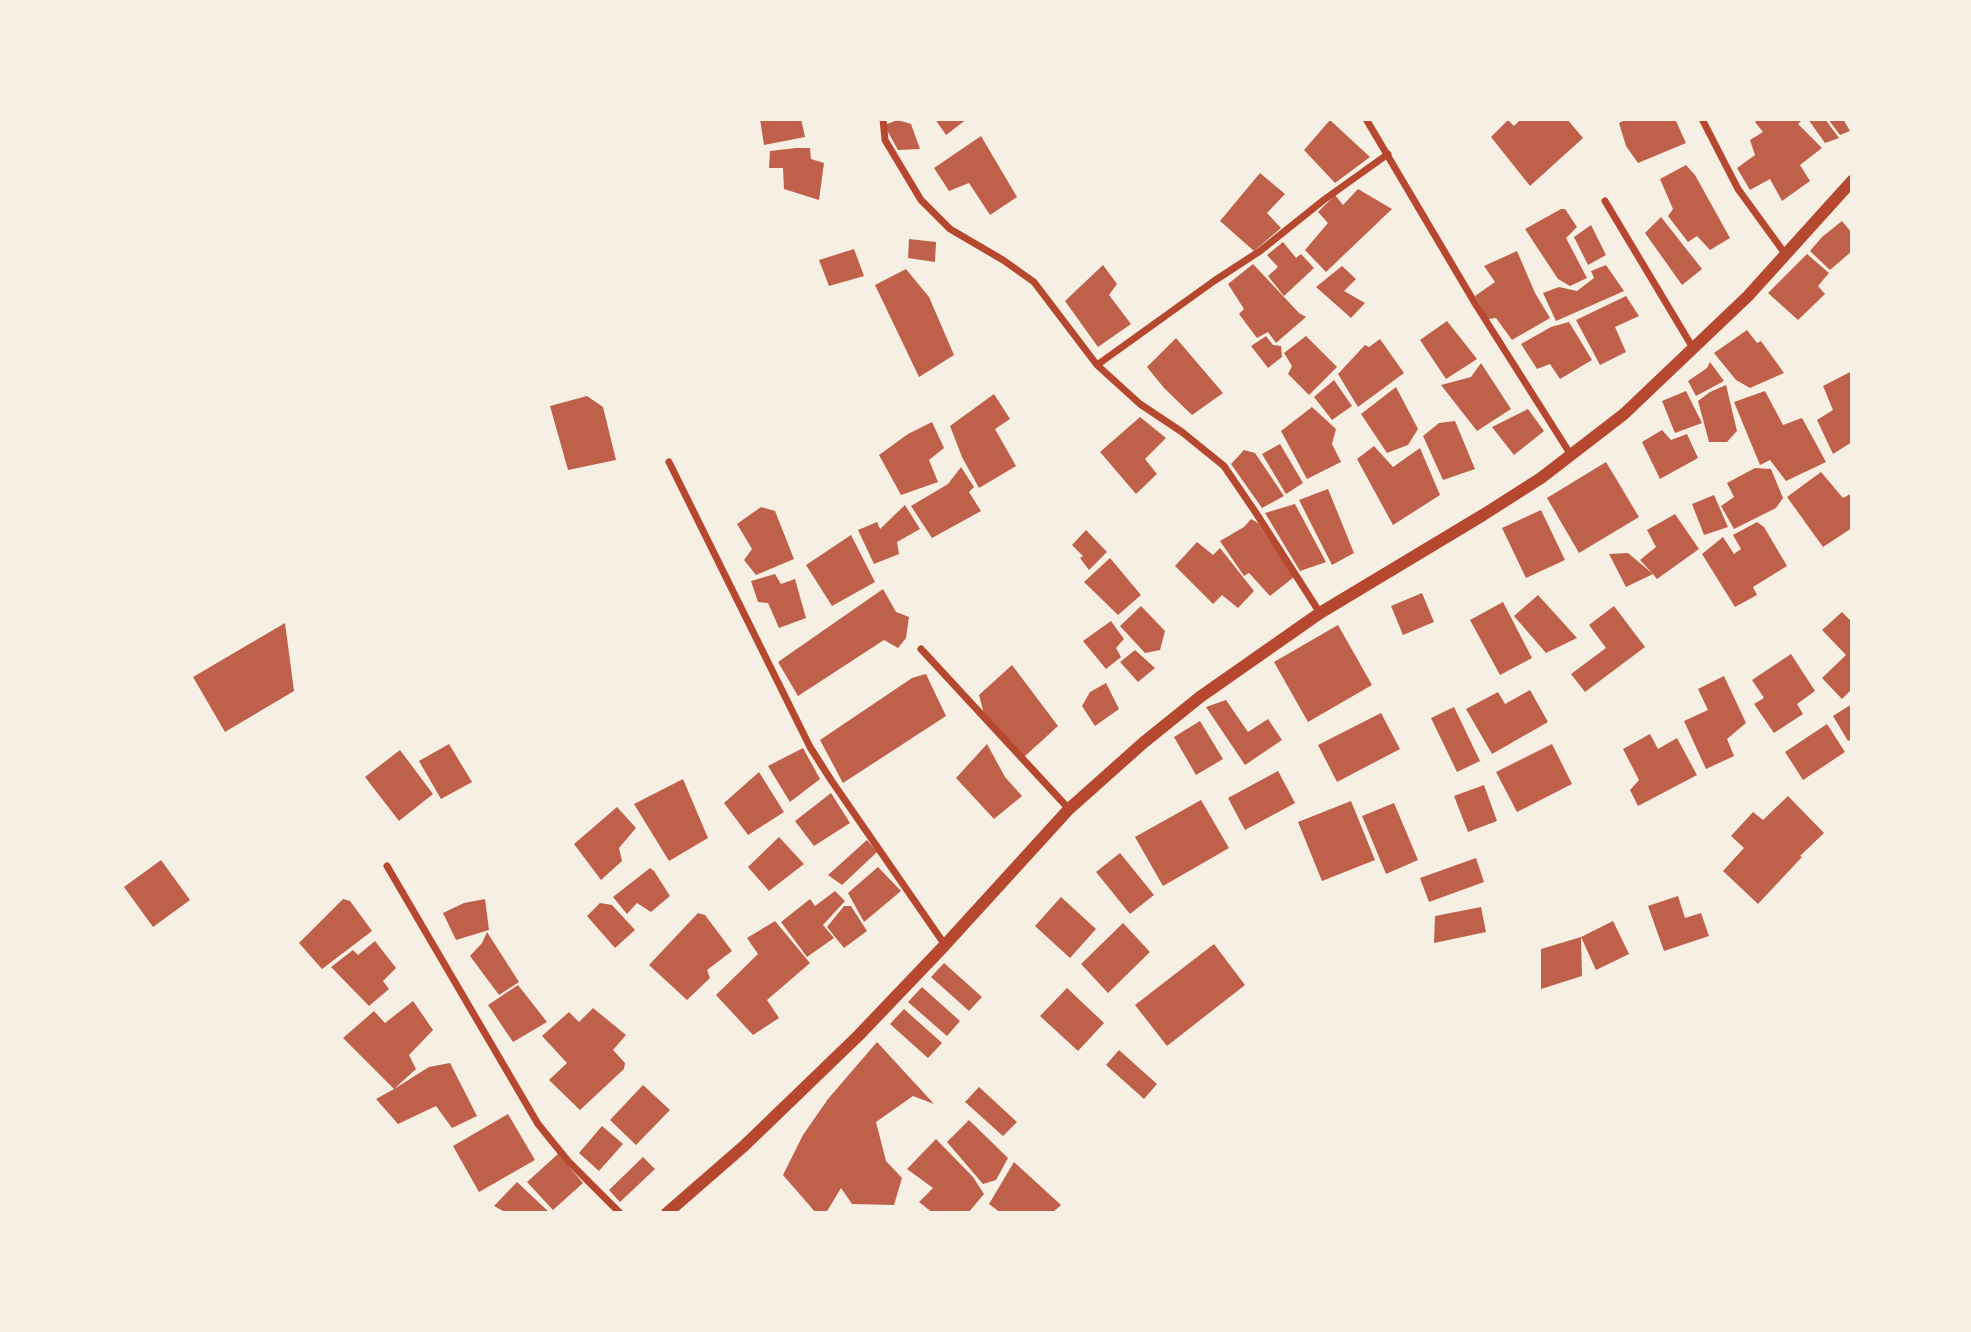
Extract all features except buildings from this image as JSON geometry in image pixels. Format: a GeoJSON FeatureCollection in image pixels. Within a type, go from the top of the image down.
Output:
{"type":"FeatureCollection","features":[{"type":"Feature","properties":{"kind":"street"},"geometry":{"type":"LineString","coordinates":[[883,119],[885,140],[921,200],[950,229],[1034,282],[1097,365],[1140,404],[1182,432],[1224,466],[1320,613]]}},
{"type":"Feature","properties":{"kind":"street"},"geometry":{"type":"LineString","coordinates":[[1366,119],[1476,305],[1571,455]]}},
{"type":"Feature","properties":{"kind":"street"},"geometry":{"type":"LineString","coordinates":[[1702,119],[1738,190],[1786,255]]}},
{"type":"Feature","properties":{"kind":"street"},"geometry":{"type":"LineString","coordinates":[[1097,365],[1260,251],[1388,154]]}},
{"type":"Feature","properties":{"kind":"street"},"geometry":{"type":"LineString","coordinates":[[667,1213],[744,1146],[858,1036],[1069,809],[1143,743],[1200,697],[1320,613],[1483,515],[1571,455],[1624,414],[1748,296],[1852,181]]}},
{"type":"Feature","properties":{"kind":"street"},"geometry":{"type":"LineString","coordinates":[[1605,201],[1694,349]]}},
{"type":"Feature","properties":{"kind":"street"},"geometry":{"type":"LineString","coordinates":[[669,462],[810,747],[945,945]]}},
{"type":"Feature","properties":{"kind":"street"},"geometry":{"type":"LineString","coordinates":[[922,649],[1069,809]]}},
{"type":"Feature","properties":{"kind":"street"},"geometry":{"type":"LineString","coordinates":[[387,866],[538,1124],[568,1161],[620,1213]]}}]}
